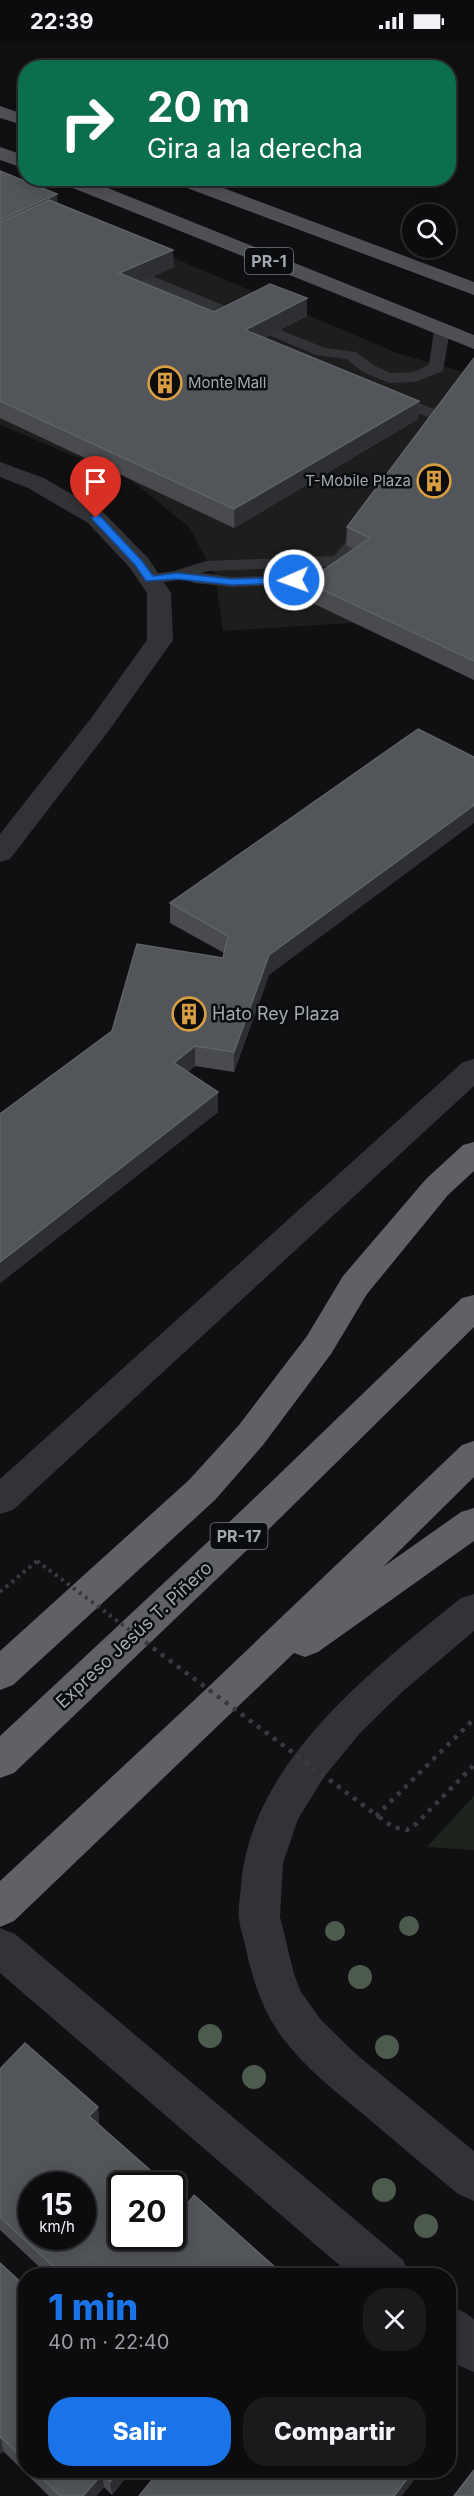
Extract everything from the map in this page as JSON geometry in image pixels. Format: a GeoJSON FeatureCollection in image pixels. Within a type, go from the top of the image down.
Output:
{"type":"FeatureCollection","features":[{"type":"Feature","properties":{"kind":"highway"},"geometry":{"type":"LineString","coordinates":[[0,1674],[202,1490],[251,1435],[319,1345],[355,1285],[437,1187],[474,1153]]}},
{"type":"Feature","properties":{"kind":"highway","name":"Expreso Jesús T. Piñero"},"geometry":{"type":"LineString","coordinates":[[0,1761],[256,1519],[474,1307]]}},
{"type":"Feature","properties":{"kind":"highway"},"geometry":{"type":"LineString","coordinates":[[0,1908],[218,1703],[474,1455]]}},
{"type":"Feature","properties":{"kind":"highway"},"geometry":{"type":"LineString","coordinates":[[218,1703],[474,1522]]}},
{"type":"Feature","properties":{"kind":"main road"},"geometry":{"type":"LineString","coordinates":[[0,112],[18,118]]}},
{"type":"Feature","properties":{"kind":"main road"},"geometry":{"type":"LineString","coordinates":[[0,153],[18,160]]}},
{"type":"Feature","properties":{"kind":"main road","name":"PR-1"},"geometry":{"type":"LineString","coordinates":[[85,186],[474,343]]}},
{"type":"Feature","properties":{"kind":"main road","name":"PR-1"},"geometry":{"type":"LineString","coordinates":[[199,186],[474,289]]}},
{"type":"Feature","properties":{"kind":"street"},"geometry":{"type":"LineString","coordinates":[[0,469],[36,483],[96,518],[139,563],[159,593],[160,640],[101,723],[0,853]]}},
{"type":"Feature","properties":{"kind":"street"},"geometry":{"type":"LineString","coordinates":[[0,1500],[474,1069]]}},
{"type":"Feature","properties":{"kind":"street"},"geometry":{"type":"LineString","coordinates":[[474,1609],[424,1650],[330,1737],[312,1759],[272,1831],[263,1860],[258,1915],[265,1953],[286,2007],[324,2055],[474,2179]]}},
{"type":"Feature","properties":{"kind":"street"},"geometry":{"type":"LineString","coordinates":[[0,1947],[378,2268]]}},
{"type":"Feature","properties":{"kind":"street"},"geometry":{"type":"LineString","coordinates":[[456,2334],[474,2349]]}},
{"type":"Feature","properties":{"kind":"lane"},"geometry":{"type":"LineString","coordinates":[[147,279],[240,317]]}},
{"type":"Feature","properties":{"kind":"lane"},"geometry":{"type":"LineString","coordinates":[[274,332],[322,352],[350,355],[369,369],[388,378],[415,377],[436,368],[442,330]]}},
{"type":"Feature","properties":{"kind":"lane"},"geometry":{"type":"LineString","coordinates":[[322,352],[337,367]]}},
{"type":"Feature","properties":{"kind":"lane"},"geometry":{"type":"LineString","coordinates":[[374,391],[441,417]]}},
{"type":"Feature","properties":{"kind":"lane"},"geometry":{"type":"LineString","coordinates":[[177,576],[206,566],[339,561],[351,547]]}},
{"type":"Feature","properties":{"kind":"lane"},"geometry":{"type":"LineString","coordinates":[[150,579],[177,576],[232,582],[336,578]]}},
{"type":"Feature","properties":{"kind":"path"},"geometry":{"type":"LineString","coordinates":[[0,1592],[37,1561],[393,1827],[407,1830],[416,1824],[474,1765]]}},
{"type":"Feature","properties":{"kind":"path"},"geometry":{"type":"LineString","coordinates":[[377,1816],[474,1719]]}},
{"type":"Feature","properties":{"kind":"shaded area"},"geometry":{"type":"Polygon","coordinates":[[[0,184],[397,353],[474,375],[474,680],[353,623],[223,631],[215,575],[189,527],[131,480],[0,425],[0,184]]]}},
{"type":"Feature","properties":{"kind":"shaded area"},"geometry":{"type":"Polygon","coordinates":[[[474,1796],[474,1850],[427,1847],[474,1796]]]}},
{"type":"Feature","properties":{"kind":"building"},"geometry":{"type":"Polygon","coordinates":[[[0,171],[18,178],[18,186],[37,186],[57,194],[0,220],[0,171]]]}},
{"type":"Feature","properties":{"kind":"building","name":"Monte Mall"},"geometry":{"type":"Polygon","coordinates":[[[49,200],[173,250],[119,273],[214,312],[270,284],[307,298],[245,330],[419,401],[234,509],[0,401],[0,222],[49,200]]]}},
{"type":"Feature","properties":{"kind":"building","name":"T-Mobile Plaza"},"geometry":{"type":"Polygon","coordinates":[[[474,358],[474,661],[306,582],[370,538],[347,527],[474,358]]]}},
{"type":"Feature","properties":{"kind":"building","name":"Hato Rey Plaza"},"geometry":{"type":"Polygon","coordinates":[[[418,729],[474,757],[474,805],[269,955],[234,1052],[195,1046],[174,1063],[218,1092],[0,1262],[0,1114],[112,1031],[137,944],[223,958],[228,936],[170,903],[418,729]]]}},
{"type":"Feature","properties":{"kind":"building"},"geometry":{"type":"Polygon","coordinates":[[[25,2043],[98,2107],[89,2116],[152,2172],[108,2172],[108,2250],[186,2250],[186,2201],[188,2203],[194,2195],[276,2268],[55,2268],[36,2250],[96,2250],[96,2172],[18,2172],[18,2234],[0,2217],[0,2069],[25,2043]]]}},
{"type":"Feature","properties":{"kind":"building"},"geometry":{"type":"Polygon","coordinates":[[[0,2263],[18,2280],[18,2454],[0,2438],[0,2263]]]}},
{"type":"Feature","properties":{"kind":"building"},"geometry":{"type":"Polygon","coordinates":[[[474,2470],[474,2496],[454,2496],[474,2470]]]}},
{"type":"Feature","properties":{"kind":"building"},"geometry":{"type":"Polygon","coordinates":[[[42,2478],[99,2478],[83,2496],[60,2496],[42,2478]]]}},
{"type":"Feature","properties":{"kind":"building"},"geometry":{"type":"Polygon","coordinates":[[[154,2478],[408,2478],[394,2496],[139,2496],[154,2478]]]}},
{"type":"Feature","properties":{"kind":"place","name":"Monte Mall"},"geometry":{"type":"Point","coordinates":[165,383]}},
{"type":"Feature","properties":{"kind":"place","name":"T-Mobile Plaza"},"geometry":{"type":"Point","coordinates":[434,481]}},
{"type":"Feature","properties":{"kind":"place","name":"Hato Rey Plaza"},"geometry":{"type":"Point","coordinates":[189,1014]}},
{"type":"Feature","properties":{"kind":"route"},"geometry":{"type":"LineString","coordinates":[[96,518],[139,563],[150,579],[177,576],[232,582],[294,580]]}}]}
